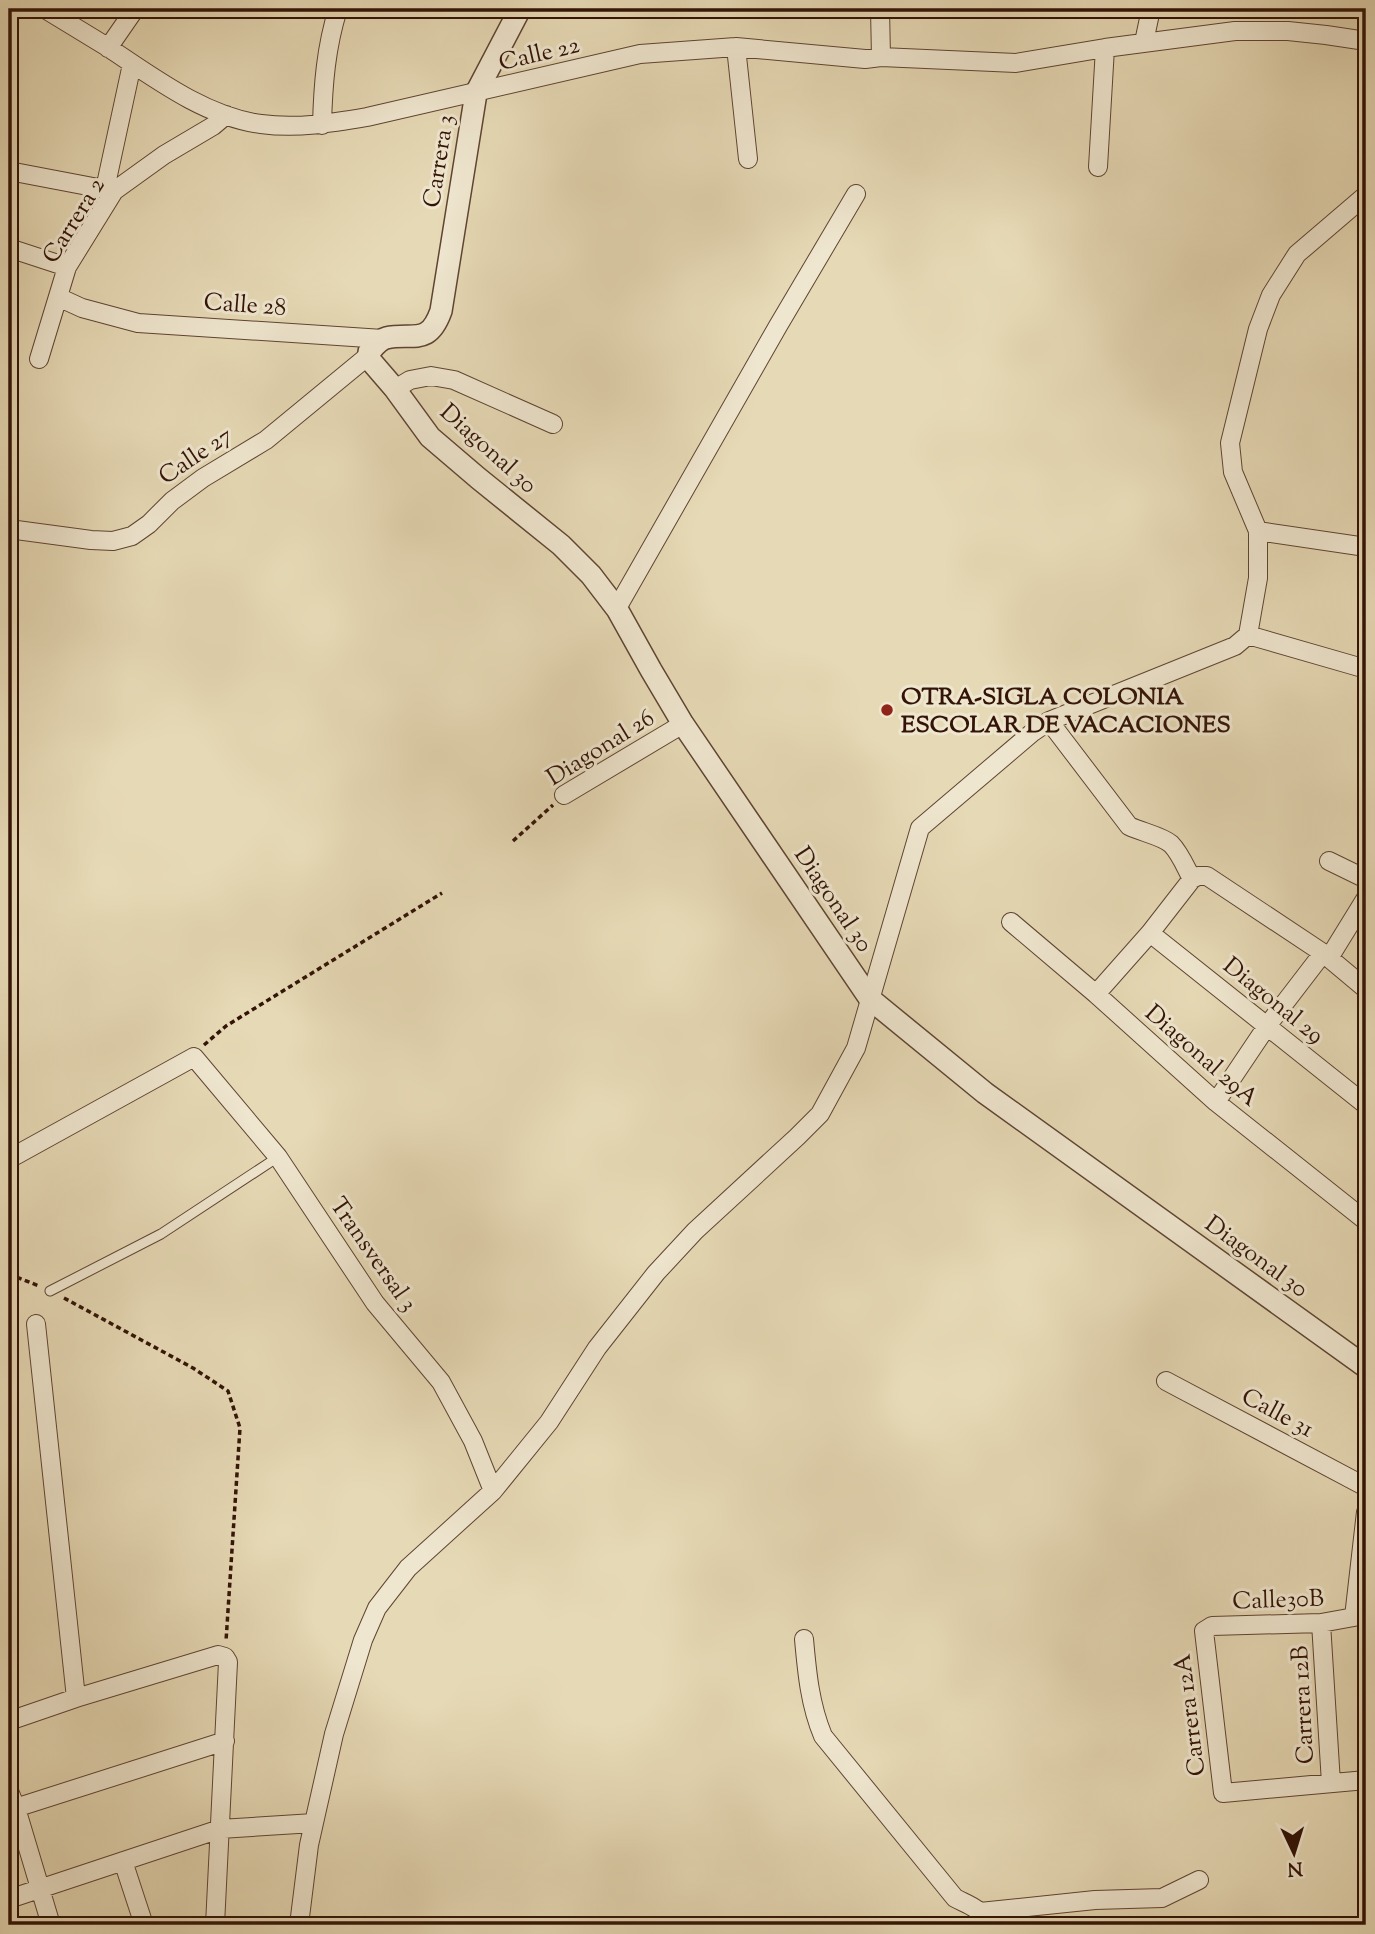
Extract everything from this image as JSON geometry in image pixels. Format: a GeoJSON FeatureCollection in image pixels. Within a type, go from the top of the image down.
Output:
{"type":"FeatureCollection","features":[{"type":"Feature","properties":{"kind":"street","name":"Calle 22"},"geometry":{"type":"LineString","coordinates":[[45,9],[132,65],[207,108],[259,124],[291,126],[323,125],[367,117],[640,54],[736,47],[865,59],[881,57],[1017,63],[1144,42],[1236,32],[1326,34],[1366,41]]}},
{"type":"Feature","properties":{"kind":"street"},"geometry":{"type":"LineString","coordinates":[[108,48],[135,9]]}},
{"type":"Feature","properties":{"kind":"street"},"geometry":{"type":"LineString","coordinates":[[323,125],[324,79],[331,32],[338,9]]}},
{"type":"Feature","properties":{"kind":"street","name":"Carrera 3"},"geometry":{"type":"LineString","coordinates":[[430,329],[441,311],[476,93],[520,9]]}},
{"type":"Feature","properties":{"kind":"street"},"geometry":{"type":"LineString","coordinates":[[880,9],[881,57]]}},
{"type":"Feature","properties":{"kind":"street"},"geometry":{"type":"LineString","coordinates":[[1144,42],[1151,9]]}},
{"type":"Feature","properties":{"kind":"street"},"geometry":{"type":"LineString","coordinates":[[736,47],[748,159]]}},
{"type":"Feature","properties":{"kind":"street"},"geometry":{"type":"LineString","coordinates":[[1098,167],[1105,48]]}},
{"type":"Feature","properties":{"kind":"street"},"geometry":{"type":"LineString","coordinates":[[9,171],[110,190],[132,65]]}},
{"type":"Feature","properties":{"kind":"street","name":"Carrera 2"},"geometry":{"type":"LineString","coordinates":[[39,359],[67,267],[110,190],[226,116]]}},
{"type":"Feature","properties":{"kind":"street"},"geometry":{"type":"LineString","coordinates":[[617,608],[856,194]]}},
{"type":"Feature","properties":{"kind":"street"},"geometry":{"type":"LineString","coordinates":[[299,1925],[309,1845],[334,1734],[363,1640],[377,1608],[408,1568],[493,1491],[548,1422],[597,1348],[656,1273],[695,1231],[820,1114],[856,1048],[920,828],[1033,732],[1049,722],[1235,646],[1248,635],[1258,578],[1258,531],[1233,472],[1230,443],[1258,329],[1271,295],[1297,254],[1366,195]]}},
{"type":"Feature","properties":{"kind":"street"},"geometry":{"type":"LineString","coordinates":[[9,248],[67,267]]}},
{"type":"Feature","properties":{"kind":"street","name":"Calle 28"},"geometry":{"type":"LineString","coordinates":[[58,297],[82,308],[138,323],[383,339],[422,335],[430,329]]}},
{"type":"Feature","properties":{"kind":"street","name":"Calle 27"},"geometry":{"type":"LineString","coordinates":[[9,529],[91,541],[113,541],[132,536],[149,524],[172,501],[204,478],[266,440],[368,356],[383,339]]}},
{"type":"Feature","properties":{"kind":"street","name":"Diagonal 30"},"geometry":{"type":"LineString","coordinates":[[368,356],[430,437],[561,545],[591,575],[617,608],[683,724],[870,999],[985,1093],[1366,1367]]}},
{"type":"Feature","properties":{"kind":"street"},"geometry":{"type":"LineString","coordinates":[[395,389],[410,380],[431,376],[454,380],[553,424]]}},
{"type":"Feature","properties":{"kind":"street"},"geometry":{"type":"LineString","coordinates":[[1258,531],[1366,547]]}},
{"type":"Feature","properties":{"kind":"street"},"geometry":{"type":"LineString","coordinates":[[1248,635],[1366,669]]}},
{"type":"Feature","properties":{"kind":"street"},"geometry":{"type":"LineString","coordinates":[[1049,722],[1129,826],[1168,842],[1199,878],[1326,955],[1366,989]]}},
{"type":"Feature","properties":{"kind":"street","name":"Diagonal 26"},"geometry":{"type":"LineString","coordinates":[[564,795],[683,724]]}},
{"type":"Feature","properties":{"kind":"street"},"geometry":{"type":"LineString","coordinates":[[1329,861],[1366,879]]}},
{"type":"Feature","properties":{"kind":"street"},"geometry":{"type":"LineString","coordinates":[[1096,994],[1199,878]]}},
{"type":"Feature","properties":{"kind":"street"},"geometry":{"type":"LineString","coordinates":[[1216,1102],[1267,1026],[1326,955],[1366,898]]}},
{"type":"Feature","properties":{"kind":"street","name":"Diagonal 29A"},"geometry":{"type":"LineString","coordinates":[[1011,922],[1216,1102],[1366,1221]]}},
{"type":"Feature","properties":{"kind":"street","name":"Diagonal 29"},"geometry":{"type":"LineString","coordinates":[[1150,933],[1366,1105]]}},
{"type":"Feature","properties":{"kind":"street"},"geometry":{"type":"LineString","coordinates":[[9,1159],[194,1057]]}},
{"type":"Feature","properties":{"kind":"street","name":"Transversal 3"},"geometry":{"type":"LineString","coordinates":[[194,1057],[278,1157],[375,1303],[440,1382],[473,1441],[493,1491]]}},
{"type":"Feature","properties":{"kind":"street"},"geometry":{"type":"LineString","coordinates":[[36,1324],[76,1698]]}},
{"type":"Feature","properties":{"kind":"street","name":"Calle 31"},"geometry":{"type":"LineString","coordinates":[[1166,1381],[1366,1487]]}},
{"type":"Feature","properties":{"kind":"street"},"geometry":{"type":"LineString","coordinates":[[1360,1622],[1366,1512]]}},
{"type":"Feature","properties":{"kind":"street","name":"Calle30B"},"geometry":{"type":"LineString","coordinates":[[1204,1631],[1212,1626],[1360,1622]]}},
{"type":"Feature","properties":{"kind":"street","name":"Carrera 12B"},"geometry":{"type":"LineString","coordinates":[[1321,1623],[1331,1783]]}},
{"type":"Feature","properties":{"kind":"street","name":"Carrera 12A"},"geometry":{"type":"LineString","coordinates":[[1204,1631],[1223,1793],[1331,1783]]}},
{"type":"Feature","properties":{"kind":"street"},"geometry":{"type":"LineString","coordinates":[[804,1639],[809,1693],[823,1736],[955,1898],[971,1904],[983,1919],[1095,1900],[1162,1898],[1199,1880]]}},
{"type":"Feature","properties":{"kind":"street"},"geometry":{"type":"LineString","coordinates":[[9,1721],[76,1698],[218,1656],[225,1657],[229,1662],[215,1925]]}},
{"type":"Feature","properties":{"kind":"street"},"geometry":{"type":"LineString","coordinates":[[51,1925],[11,1803],[225,1741]]}},
{"type":"Feature","properties":{"kind":"street"},"geometry":{"type":"LineString","coordinates":[[1331,1783],[1366,1780]]}},
{"type":"Feature","properties":{"kind":"street"},"geometry":{"type":"LineString","coordinates":[[9,1899],[220,1829],[314,1823]]}},
{"type":"Feature","properties":{"kind":"street"},"geometry":{"type":"LineString","coordinates":[[123,1861],[144,1925]]}},
{"type":"Feature","properties":{"kind":"lane"},"geometry":{"type":"LineString","coordinates":[[50,1291],[161,1234],[278,1157]]}},
{"type":"Feature","properties":{"kind":"path","name":"Diagonal 26"},"geometry":{"type":"LineString","coordinates":[[513,841],[564,795]]}},
{"type":"Feature","properties":{"kind":"path"},"geometry":{"type":"LineString","coordinates":[[194,1057],[226,1026],[442,893]]}},
{"type":"Feature","properties":{"kind":"path"},"geometry":{"type":"LineString","coordinates":[[9,1274],[50,1291],[194,1368],[228,1391],[240,1428],[225,1657]]}},
{"type":"Feature","properties":{"kind":"place","name":"OTRA-SIGLA COLONIA ESCOLAR DE VACACIONES"},"geometry":{"type":"Point","coordinates":[887,710]}}]}
